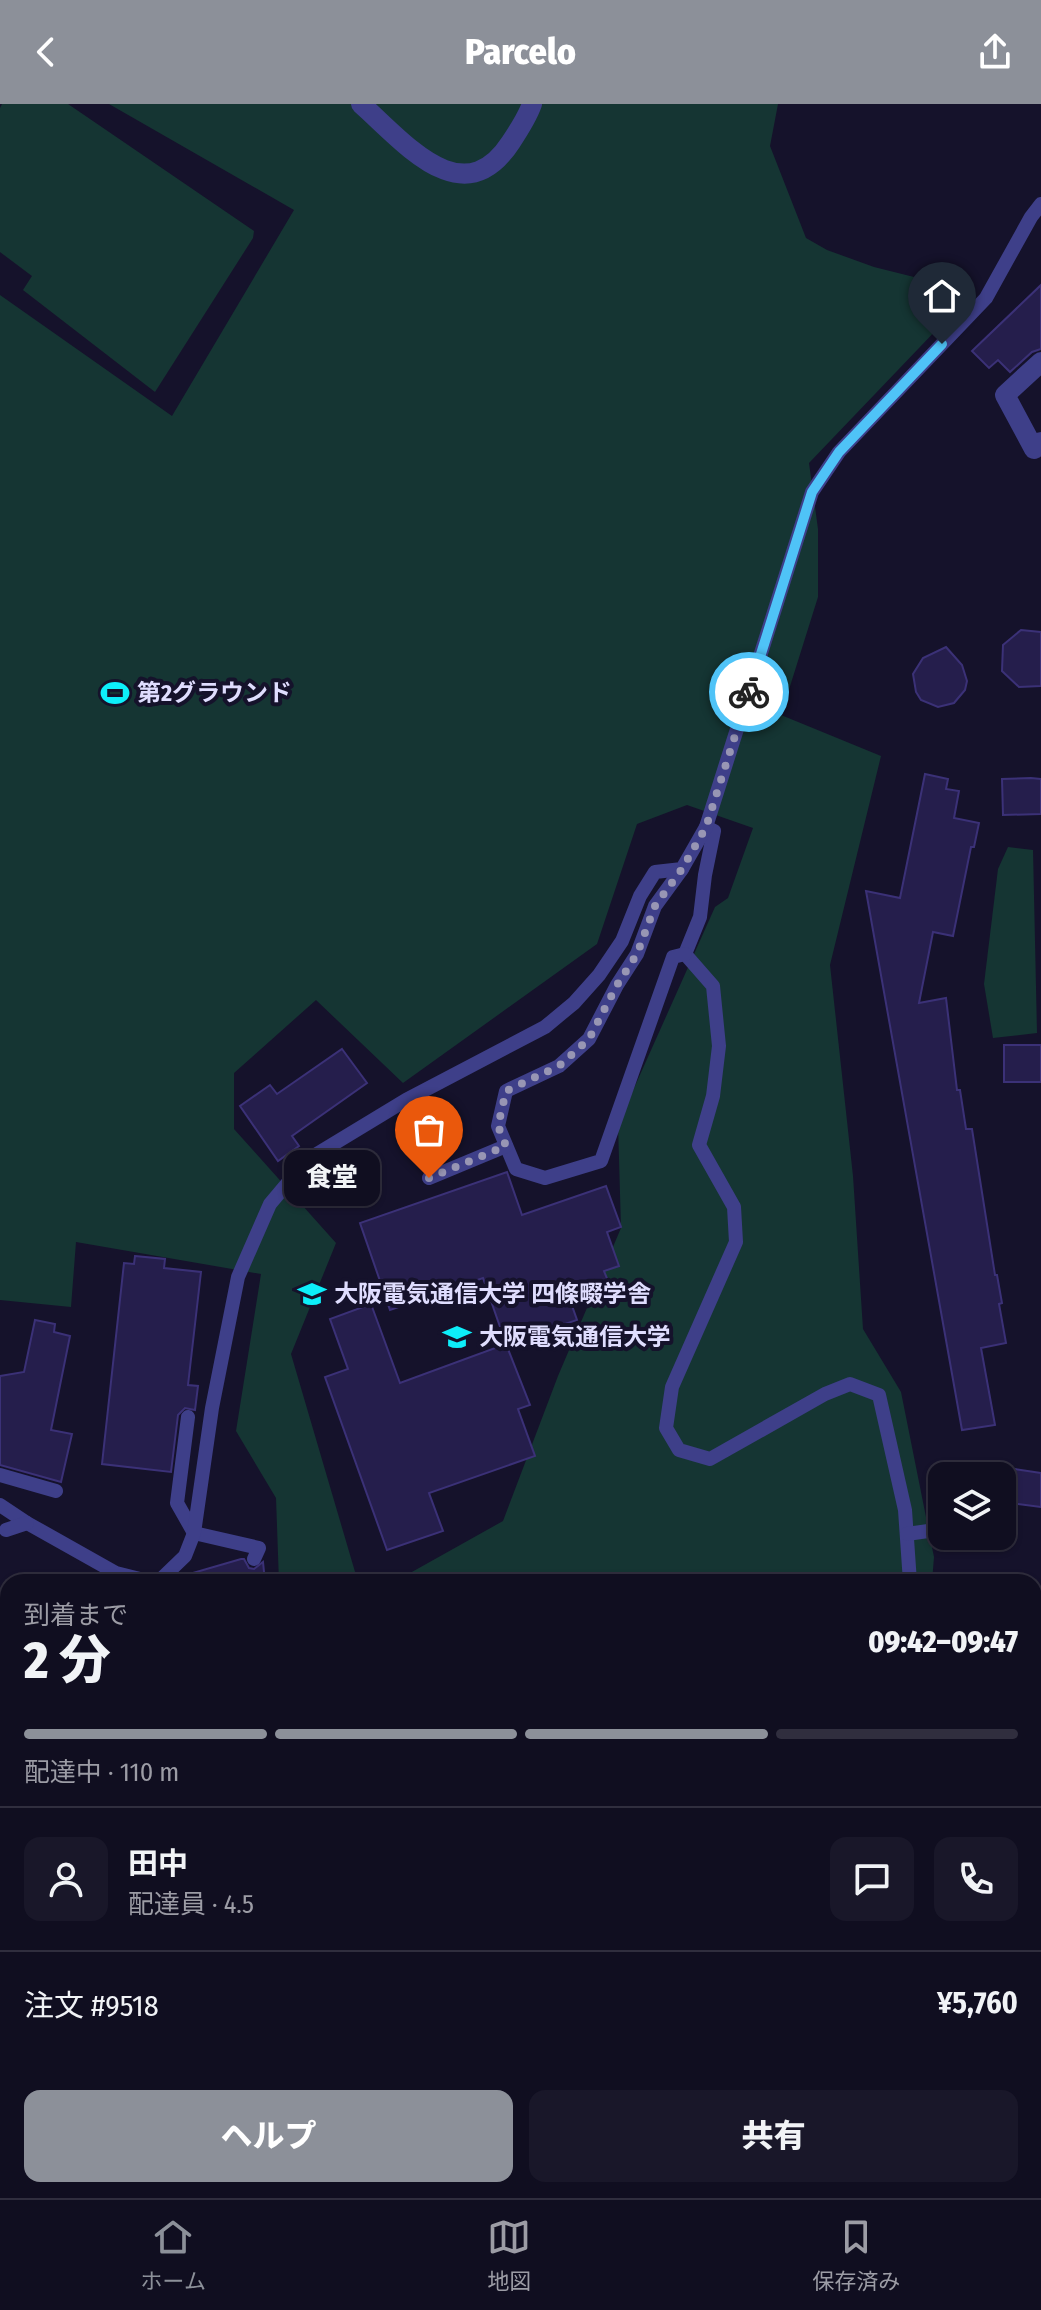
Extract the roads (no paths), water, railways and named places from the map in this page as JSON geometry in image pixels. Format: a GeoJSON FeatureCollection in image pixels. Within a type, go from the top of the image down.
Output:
{"type":"FeatureCollection","features":[{"type":"Feature","properties":{"kind":"street"},"geometry":{"type":"LineString","coordinates":[[361,104],[426,162],[451,173],[478,173],[499,160],[532,104]]}},
{"type":"Feature","properties":{"kind":"street"},"geometry":{"type":"LineString","coordinates":[[1041,362],[1005,395],[1034,449],[1041,442]]}},
{"type":"Feature","properties":{"kind":"lane"},"geometry":{"type":"LineString","coordinates":[[685,954],[673,957],[601,1161],[545,1178],[516,1169],[498,1126],[506,1091],[559,1066],[589,1039],[637,954],[655,906],[682,869],[706,827],[812,492],[839,452],[986,298],[1041,204]]}},
{"type":"Feature","properties":{"kind":"lane"},"geometry":{"type":"LineString","coordinates":[[685,954],[700,917],[714,831],[706,827]]}},
{"type":"Feature","properties":{"kind":"lane"},"geometry":{"type":"LineString","coordinates":[[164,1574],[185,1556],[194,1533],[212,1408],[238,1277],[270,1204],[307,1160],[406,1100],[545,1027],[574,1003],[599,975],[622,941],[640,896],[655,872],[682,869]]}},
{"type":"Feature","properties":{"kind":"lane"},"geometry":{"type":"LineString","coordinates":[[685,954],[713,986],[719,1046],[713,1096],[699,1145],[734,1207],[736,1242],[672,1387],[666,1428],[679,1450],[710,1459],[825,1394],[850,1384],[879,1395],[891,1440],[907,1534],[910,1574]]}},
{"type":"Feature","properties":{"kind":"lane"},"geometry":{"type":"LineString","coordinates":[[429,1178],[506,1146]]}},
{"type":"Feature","properties":{"kind":"lane"},"geometry":{"type":"LineString","coordinates":[[188,1417],[177,1503],[194,1533],[259,1548],[254,1559]]}},
{"type":"Feature","properties":{"kind":"lane"},"geometry":{"type":"LineString","coordinates":[[0,1475],[56,1491]]}},
{"type":"Feature","properties":{"kind":"lane"},"geometry":{"type":"LineString","coordinates":[[0,1505],[120,1574]]}},
{"type":"Feature","properties":{"kind":"lane"},"geometry":{"type":"LineString","coordinates":[[6,1530],[27,1523]]}},
{"type":"Feature","properties":{"kind":"lane"},"geometry":{"type":"LineString","coordinates":[[907,1534],[928,1531]]}},
{"type":"Feature","properties":{"kind":"place","name":"第2グラウンド"},"geometry":{"type":"Point","coordinates":[115,693]}},
{"type":"Feature","properties":{"kind":"place","name":"食堂"},"geometry":{"type":"Point","coordinates":[429,1178]}},
{"type":"Feature","properties":{"kind":"place","name":"大阪電気通信大学 四條畷学舎"},"geometry":{"type":"Point","coordinates":[312,1294]}},
{"type":"Feature","properties":{"kind":"place","name":"大阪電気通信大学"},"geometry":{"type":"Point","coordinates":[457,1337]}}]}
